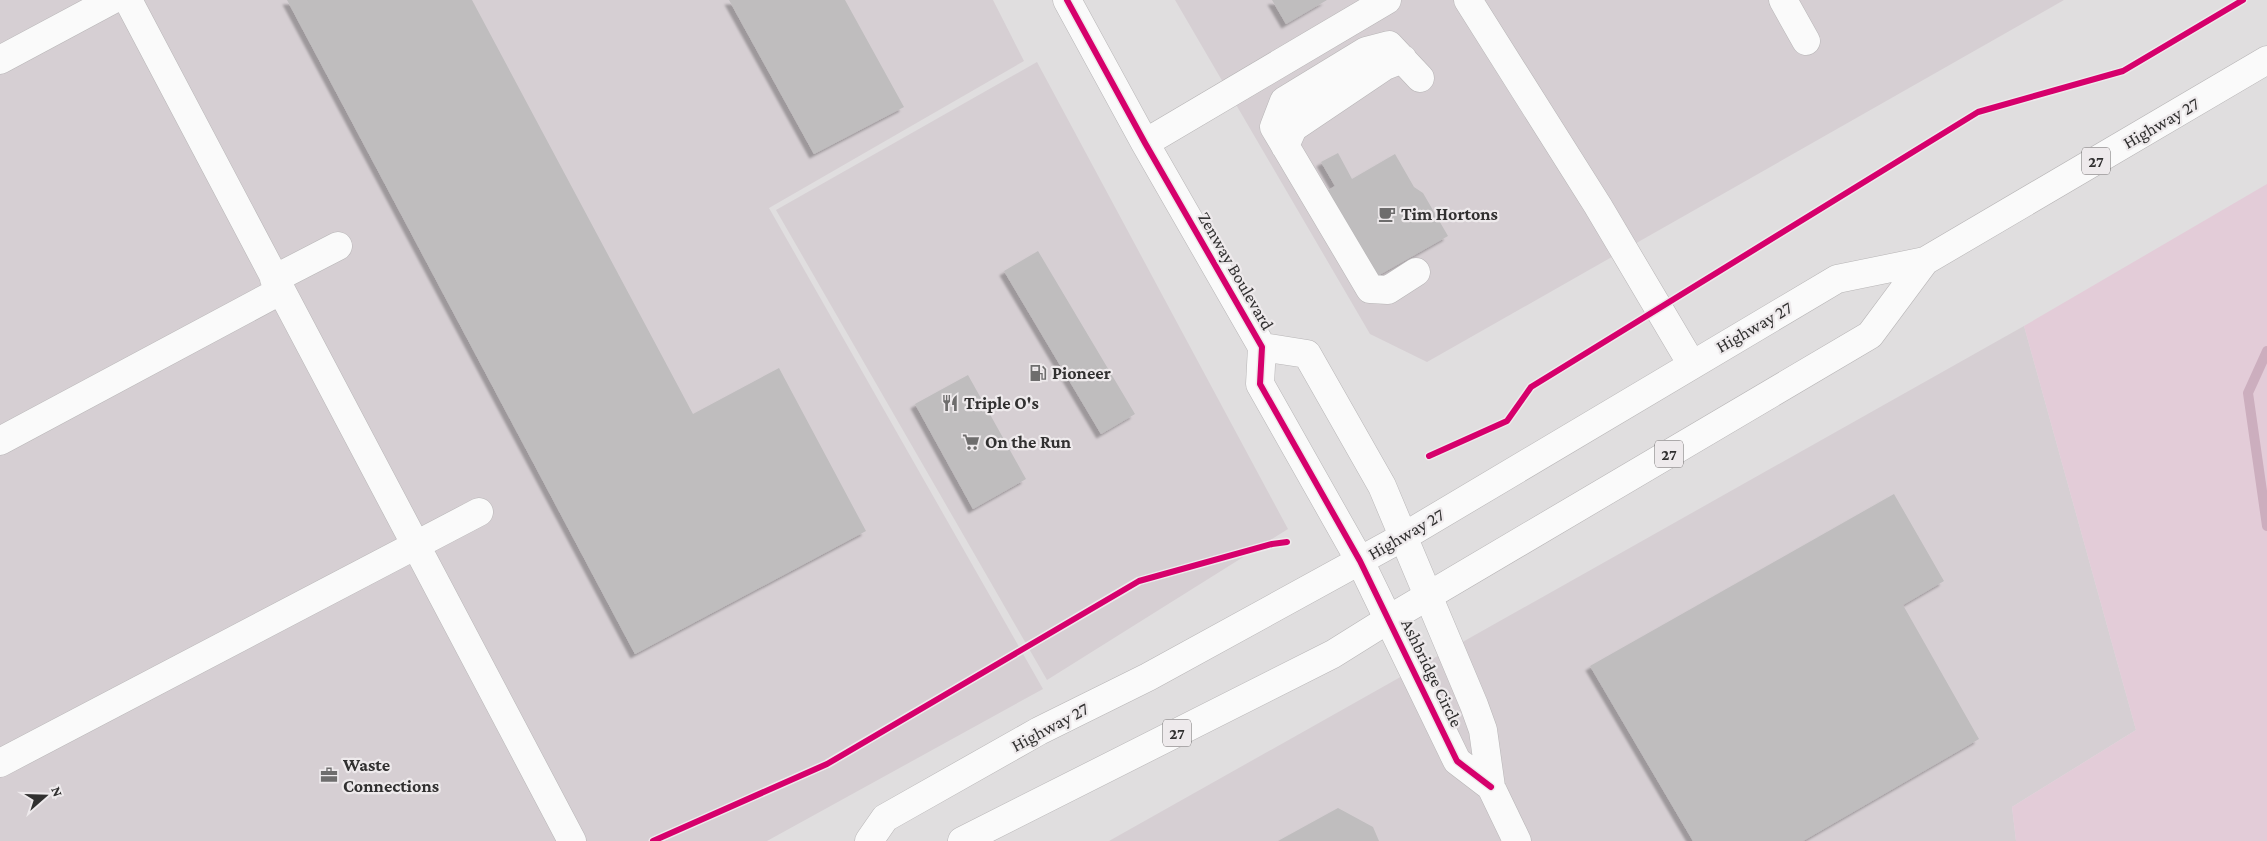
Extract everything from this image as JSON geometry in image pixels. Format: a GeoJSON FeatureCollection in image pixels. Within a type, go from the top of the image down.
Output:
{"type":"FeatureCollection","features":[{"type":"Feature","properties":{"kind":"main road"},"geometry":{"type":"LineString","coordinates":[[0,60],[112,0]]}},
{"type":"Feature","properties":{"kind":"main road"},"geometry":{"type":"LineString","coordinates":[[128,0],[414,545],[572,841]]}},
{"type":"Feature","properties":{"kind":"main road","name":"Zenway Boulevard"},"geometry":{"type":"LineString","coordinates":[[1066,0],[1145,143],[1262,347],[1260,384],[1360,561]]}},
{"type":"Feature","properties":{"kind":"main road"},"geometry":{"type":"LineString","coordinates":[[1145,143],[1387,0]]}},
{"type":"Feature","properties":{"kind":"main road"},"geometry":{"type":"LineString","coordinates":[[1468,0],[1598,206],[1691,364]]}},
{"type":"Feature","properties":{"kind":"main road"},"geometry":{"type":"LineString","coordinates":[[1783,0],[1806,41]]}},
{"type":"Feature","properties":{"kind":"main road"},"geometry":{"type":"LineString","coordinates":[[1412,69],[1389,45],[1366,51],[1284,102],[1274,127],[1370,289],[1388,290],[1416,272]]}},
{"type":"Feature","properties":{"kind":"main road","name":"Highway 27"},"geometry":{"type":"LineString","coordinates":[[869,841],[885,818],[1039,731],[1148,677],[1403,537],[1691,364],[1837,279],[1925,261],[2267,60]]}},
{"type":"Feature","properties":{"kind":"main road"},"geometry":{"type":"LineString","coordinates":[[0,441],[277,285],[338,246]]}},
{"type":"Feature","properties":{"kind":"main road","name":"Highway 27"},"geometry":{"type":"LineString","coordinates":[[962,841],[1333,654],[1870,335],[1925,261]]}},
{"type":"Feature","properties":{"kind":"main road","name":"Zenway Boulevard"},"geometry":{"type":"LineString","coordinates":[[1262,347],[1307,354],[1382,486],[1429,596]]}},
{"type":"Feature","properties":{"kind":"main road"},"geometry":{"type":"LineString","coordinates":[[0,763],[479,512]]}},
{"type":"Feature","properties":{"kind":"main road","name":"Ashbridge Circle"},"geometry":{"type":"LineString","coordinates":[[1360,561],[1457,761],[1491,787]]}},
{"type":"Feature","properties":{"kind":"main road","name":"Ashbridge Circle"},"geometry":{"type":"LineString","coordinates":[[1429,596],[1483,730],[1491,787],[1516,841]]}},
{"type":"Feature","properties":{"kind":"shaded area"},"geometry":{"type":"Polygon","coordinates":[[[0,0],[993,0],[1024,61],[769,208],[1043,689],[767,841],[0,841],[0,0]]]}},
{"type":"Feature","properties":{"kind":"shaded area"},"geometry":{"type":"Polygon","coordinates":[[[1175,0],[2064,0],[1427,362],[1370,334],[1175,0]]]}},
{"type":"Feature","properties":{"kind":"shaded area"},"geometry":{"type":"Polygon","coordinates":[[[1037,62],[1288,529],[1047,680],[776,210],[1037,62]]]}},
{"type":"Feature","properties":{"kind":"shaded area"},"geometry":{"type":"Polygon","coordinates":[[[2267,184],[2267,841],[2016,841],[2012,807],[2136,730],[2024,326],[2267,184]]]}},
{"type":"Feature","properties":{"kind":"shaded area"},"geometry":{"type":"Polygon","coordinates":[[[2024,326],[2136,730],[2012,807],[2016,841],[1109,841],[2024,326]]]}},
{"type":"Feature","properties":{"kind":"building"},"geometry":{"type":"Polygon","coordinates":[[[287,0],[472,0],[693,414],[779,368],[866,531],[635,654],[287,0]]]}},
{"type":"Feature","properties":{"kind":"building"},"geometry":{"type":"Polygon","coordinates":[[[729,0],[845,0],[904,107],[814,154],[729,0]]]}},
{"type":"Feature","properties":{"kind":"building"},"geometry":{"type":"Polygon","coordinates":[[[1272,0],[1327,0],[1286,24],[1272,0]]]}},
{"type":"Feature","properties":{"kind":"building","name":"Tim Hortons"},"geometry":{"type":"Polygon","coordinates":[[[1338,153],[1352,179],[1395,154],[1414,187],[1423,193],[1448,236],[1374,278],[1325,192],[1335,186],[1321,162],[1338,153]]]}},
{"type":"Feature","properties":{"kind":"building"},"geometry":{"type":"Polygon","coordinates":[[[1038,251],[1135,414],[1101,434],[1004,271],[1038,251]]]}},
{"type":"Feature","properties":{"kind":"building","name":"On the Run"},"geometry":{"type":"Polygon","coordinates":[[[968,375],[1026,479],[973,509],[915,404],[968,375]]]}},
{"type":"Feature","properties":{"kind":"building"},"geometry":{"type":"Polygon","coordinates":[[[1894,494],[1944,581],[1903,605],[1979,739],[1803,841],[1693,841],[1590,666],[1894,494]]]}},
{"type":"Feature","properties":{"kind":"building"},"geometry":{"type":"Polygon","coordinates":[[[1338,808],[1373,827],[1379,841],[1278,841],[1338,808]]]}},
{"type":"Feature","properties":{"kind":"waterway"},"geometry":{"type":"LineString","coordinates":[[2267,351],[2248,393],[2267,526]]}},
{"type":"Feature","properties":{"kind":"cycle path"},"geometry":{"type":"LineString","coordinates":[[1067,0],[1145,143],[1262,347],[1260,384],[1360,561],[1457,761],[1491,787]]}},
{"type":"Feature","properties":{"kind":"cycle path"},"geometry":{"type":"LineString","coordinates":[[1429,456],[1507,421],[1531,387],[1978,112],[2123,71],[2243,0]]}},
{"type":"Feature","properties":{"kind":"cycle path"},"geometry":{"type":"LineString","coordinates":[[653,841],[827,764],[1139,581],[1272,544],[1287,542]]}},
{"type":"Feature","properties":{"kind":"place","name":"Tim Hortons"},"geometry":{"type":"Point","coordinates":[1387,214]}},
{"type":"Feature","properties":{"kind":"place","name":"Pioneer"},"geometry":{"type":"Point","coordinates":[1038,373]}},
{"type":"Feature","properties":{"kind":"place","name":"Triple O's"},"geometry":{"type":"Point","coordinates":[950,403]}},
{"type":"Feature","properties":{"kind":"place","name":"On the Run"},"geometry":{"type":"Point","coordinates":[971,442]}},
{"type":"Feature","properties":{"kind":"place","name":"Waste Connections"},"geometry":{"type":"Point","coordinates":[329,775]}}]}
